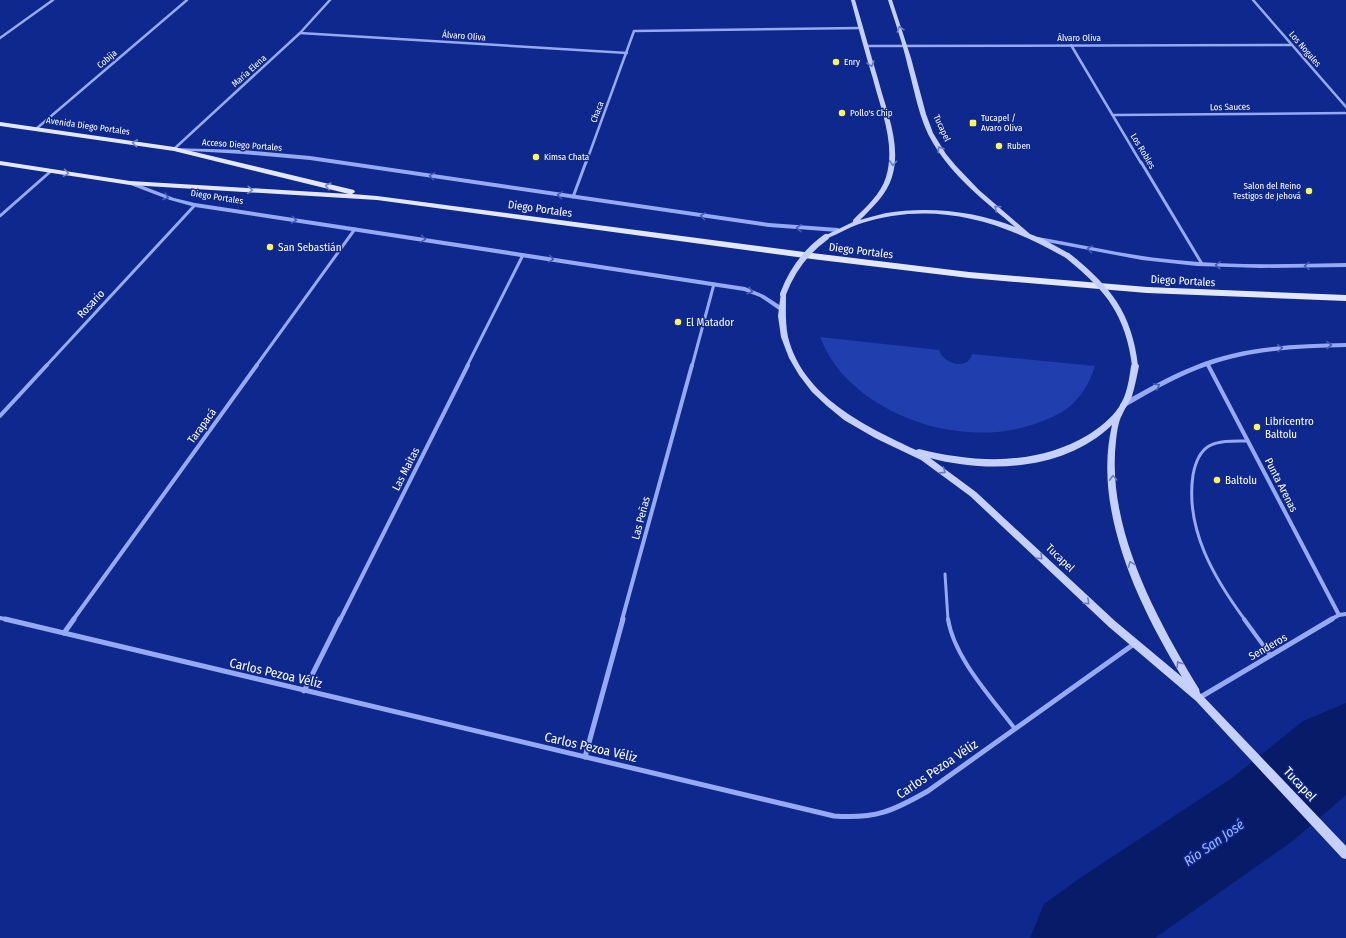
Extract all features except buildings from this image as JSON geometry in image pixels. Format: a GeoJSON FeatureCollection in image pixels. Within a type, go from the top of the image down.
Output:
{"type":"FeatureCollection","features":[{"type":"Feature","properties":{"kind":"main road"},"geometry":{"type":"LineString","coordinates":[[853,0],[893,144],[892,171],[880,197],[853,223]]}},
{"type":"Feature","properties":{"kind":"main road","name":"Tucapel"},"geometry":{"type":"LineString","coordinates":[[890,0],[905,45],[921,107],[934,141],[951,164],[1027,234]]}},
{"type":"Feature","properties":{"kind":"main road","name":"Avenida Diego Portales"},"geometry":{"type":"LineString","coordinates":[[0,124],[174,149]]}},
{"type":"Feature","properties":{"kind":"main road","name":"Diego Portales"},"geometry":{"type":"LineString","coordinates":[[174,149],[377,198]]}},
{"type":"Feature","properties":{"kind":"main road"},"geometry":{"type":"LineString","coordinates":[[0,163],[130,183]]}},
{"type":"Feature","properties":{"kind":"main road","name":"Diego Portales"},"geometry":{"type":"LineString","coordinates":[[130,183],[377,198],[812,256],[969,275],[1154,290],[1346,298]]}},
{"type":"Feature","properties":{"kind":"main road"},"geometry":{"type":"LineString","coordinates":[[913,212],[945,213],[978,218],[1027,234],[1068,256],[1081,266],[1103,288],[1121,313],[1132,339],[1135,366],[1132,386],[1118,414],[1104,428],[1086,441],[1064,451],[1032,460],[1005,463],[969,462],[925,454],[897,445],[856,424],[837,411],[808,383],[798,368],[784,337],[781,308],[783,294],[798,262],[826,236],[853,223],[897,213],[913,212]]}},
{"type":"Feature","properties":{"kind":"main road","name":"Tucapel"},"geometry":{"type":"LineString","coordinates":[[1118,414],[1112,444],[1112,479],[1118,516],[1128,557],[1145,601],[1169,648],[1199,698]]}},
{"type":"Feature","properties":{"kind":"main road","name":"Tucapel"},"geometry":{"type":"LineString","coordinates":[[897,445],[924,458],[973,494],[996,514],[1058,576],[1134,644],[1199,698],[1344,852]]}},
{"type":"Feature","properties":{"kind":"street"},"geometry":{"type":"LineString","coordinates":[[0,38],[53,0]]}},
{"type":"Feature","properties":{"kind":"street","name":"Cobija"},"geometry":{"type":"LineString","coordinates":[[36,129],[187,0]]}},
{"type":"Feature","properties":{"kind":"street","name":"María Elena"},"geometry":{"type":"LineString","coordinates":[[174,149],[300,33],[330,0]]}},
{"type":"Feature","properties":{"kind":"street","name":"Los Nogales"},"geometry":{"type":"LineString","coordinates":[[1253,0],[1346,107]]}},
{"type":"Feature","properties":{"kind":"street","name":"Chaca"},"geometry":{"type":"LineString","coordinates":[[573,197],[634,31],[861,28]]}},
{"type":"Feature","properties":{"kind":"street","name":"Álvaro Oliva"},"geometry":{"type":"LineString","coordinates":[[300,33],[627,53]]}},
{"type":"Feature","properties":{"kind":"street","name":"Los Robles"},"geometry":{"type":"LineString","coordinates":[[1071,45],[1202,264]]}},
{"type":"Feature","properties":{"kind":"street","name":"Álvaro Oliva"},"geometry":{"type":"LineString","coordinates":[[866,46],[1292,45]]}},
{"type":"Feature","properties":{"kind":"street","name":"Los Sauces"},"geometry":{"type":"LineString","coordinates":[[1113,115],[1346,113]]}},
{"type":"Feature","properties":{"kind":"street","name":"Acceso Diego Portales"},"geometry":{"type":"LineString","coordinates":[[174,149],[243,152],[310,158]]}},
{"type":"Feature","properties":{"kind":"street","name":"Diego Portales"},"geometry":{"type":"LineString","coordinates":[[310,158],[769,226],[838,230]]}},
{"type":"Feature","properties":{"kind":"street"},"geometry":{"type":"LineString","coordinates":[[0,216],[51,171]]}},
{"type":"Feature","properties":{"kind":"street","name":"Diego Portales"},"geometry":{"type":"LineString","coordinates":[[130,183],[172,199],[195,205],[714,284],[754,292],[772,301],[781,308]]}},
{"type":"Feature","properties":{"kind":"street","name":"Rosario"},"geometry":{"type":"LineString","coordinates":[[0,416],[195,205]]}},
{"type":"Feature","properties":{"kind":"street","name":"Tarapacá"},"geometry":{"type":"LineString","coordinates":[[64,633],[355,229]]}},
{"type":"Feature","properties":{"kind":"street","name":"Diego Portales"},"geometry":{"type":"LineString","coordinates":[[1038,239],[1142,258],[1202,264],[1257,267],[1346,265]]}},
{"type":"Feature","properties":{"kind":"street","name":"Las Maitas"},"geometry":{"type":"LineString","coordinates":[[304,691],[523,255]]}},
{"type":"Feature","properties":{"kind":"street","name":"Las Peñas"},"geometry":{"type":"LineString","coordinates":[[584,757],[714,284]]}},
{"type":"Feature","properties":{"kind":"street"},"geometry":{"type":"LineString","coordinates":[[1123,405],[1170,380],[1207,363],[1267,349],[1346,345]]}},
{"type":"Feature","properties":{"kind":"street","name":"Punta Arenas"},"geometry":{"type":"LineString","coordinates":[[1207,363],[1339,616]]}},
{"type":"Feature","properties":{"kind":"street","name":"Senderos"},"geometry":{"type":"LineString","coordinates":[[1199,698],[1339,616],[1346,614]]}},
{"type":"Feature","properties":{"kind":"street","name":"Carlos Pezoa Véliz"},"geometry":{"type":"LineString","coordinates":[[0,618],[834,816],[867,818],[893,811],[928,791],[1134,644]]}},
{"type":"Feature","properties":{"kind":"lane"},"geometry":{"type":"LineString","coordinates":[[1248,441],[1219,442],[1205,448],[1200,454],[1193,474],[1191,498],[1193,520],[1200,545],[1211,570],[1271,656]]}},
{"type":"Feature","properties":{"kind":"lane"},"geometry":{"type":"LineString","coordinates":[[945,574],[947,622],[952,639],[959,653],[1015,729]]}},
{"type":"Feature","properties":{"kind":"shaded area"},"geometry":{"type":"Polygon","coordinates":[[[820,337],[939,350],[945,359],[956,364],[966,363],[972,354],[1095,366],[1092,375],[1081,395],[1066,410],[1040,422],[1017,429],[993,432],[969,432],[944,429],[920,423],[898,414],[876,402],[851,383],[840,371],[820,337]]]}},
{"type":"Feature","properties":{"kind":"waterway","name":"Río San José"},"geometry":{"type":"LineString","coordinates":[[1078,938],[1113,911],[1263,809],[1333,751],[1346,745]]}},
{"type":"Feature","properties":{"kind":"place","name":"Enry"},"geometry":{"type":"Point","coordinates":[836,62]}},
{"type":"Feature","properties":{"kind":"place","name":"Pollo's Chip"},"geometry":{"type":"Point","coordinates":[842,113]}},
{"type":"Feature","properties":{"kind":"place","name":"Tucapel / Avaro Oliva"},"geometry":{"type":"Point","coordinates":[973,123]}},
{"type":"Feature","properties":{"kind":"place","name":"Ruben"},"geometry":{"type":"Point","coordinates":[999,146]}},
{"type":"Feature","properties":{"kind":"place","name":"Kimsa Chata"},"geometry":{"type":"Point","coordinates":[536,157]}},
{"type":"Feature","properties":{"kind":"place","name":"Salon del Reino Testigos de Jehová"},"geometry":{"type":"Point","coordinates":[1309,191]}},
{"type":"Feature","properties":{"kind":"place","name":"San Sebastián"},"geometry":{"type":"Point","coordinates":[270,247]}},
{"type":"Feature","properties":{"kind":"place","name":"El Matador"},"geometry":{"type":"Point","coordinates":[678,322]}},
{"type":"Feature","properties":{"kind":"place","name":"Libricentro Baltolu"},"geometry":{"type":"Point","coordinates":[1257,427]}},
{"type":"Feature","properties":{"kind":"place","name":"Baltolu"},"geometry":{"type":"Point","coordinates":[1217,480]}}]}
